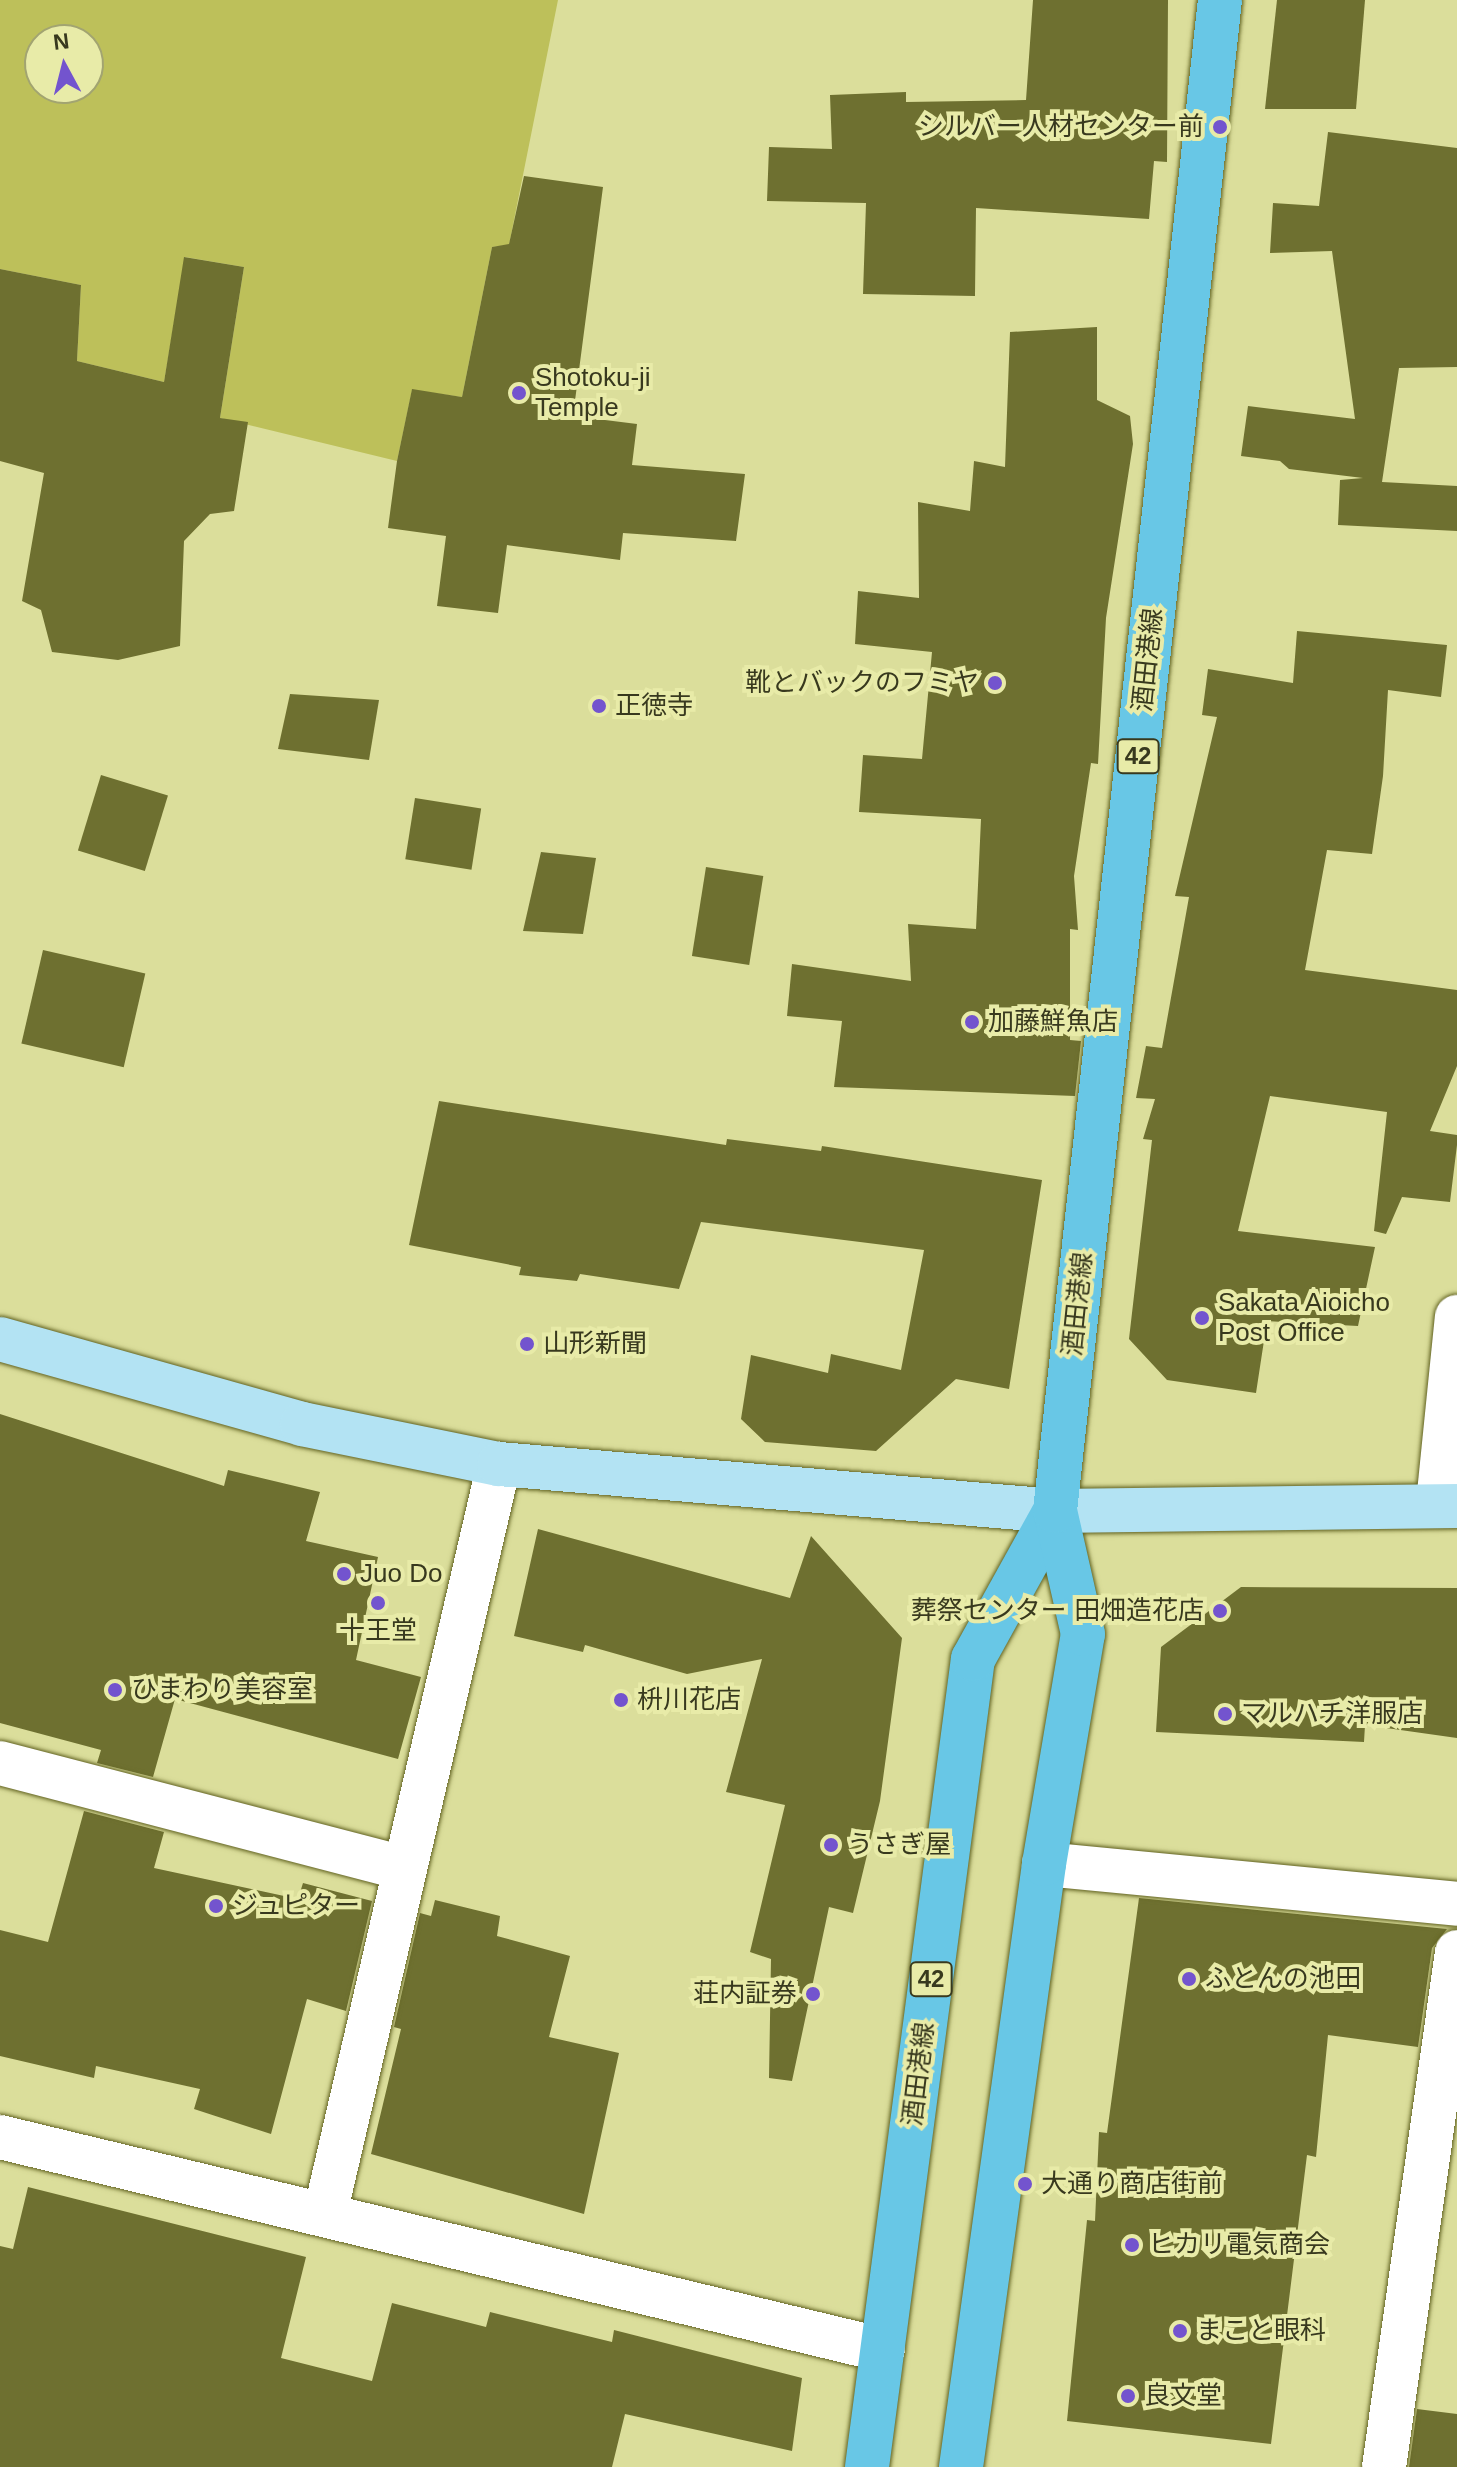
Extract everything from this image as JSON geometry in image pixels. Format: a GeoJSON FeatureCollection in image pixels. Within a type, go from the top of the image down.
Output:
{"type":"FeatureCollection","features":[{"type":"Feature","properties":{"kind":"main road","name":"酒田港線"},"geometry":{"type":"LineString","coordinates":[[961,2467],[1044,1864],[1083,1634],[1055,1511],[1220,0]]}},
{"type":"Feature","properties":{"kind":"main road","name":"酒田港線"},"geometry":{"type":"LineString","coordinates":[[867,2467],[973,1659],[1055,1511]]}},
{"type":"Feature","properties":{"kind":"street"},"geometry":{"type":"LineString","coordinates":[[0,1339],[302,1424],[499,1464],[1055,1511],[1448,1504],[1457,1317]]}},
{"type":"Feature","properties":{"kind":"street"},"geometry":{"type":"LineString","coordinates":[[325,2214],[499,1464]]}},
{"type":"Feature","properties":{"kind":"street"},"geometry":{"type":"LineString","coordinates":[[0,1763],[403,1868]]}},
{"type":"Feature","properties":{"kind":"street"},"geometry":{"type":"LineString","coordinates":[[1044,1864],[1457,1904]]}},
{"type":"Feature","properties":{"kind":"street"},"geometry":{"type":"LineString","coordinates":[[1384,2467],[1457,1952]]}},
{"type":"Feature","properties":{"kind":"street"},"geometry":{"type":"LineString","coordinates":[[0,2137],[883,2350]]}},
{"type":"Feature","properties":{"kind":"shaded area"},"geometry":{"type":"Polygon","coordinates":[[[0,0],[558,0],[509,245],[492,247],[462,397],[412,390],[397,461],[220,418],[244,267],[185,257],[164,382],[77,361],[81,285],[0,269],[0,0]]]}},
{"type":"Feature","properties":{"kind":"building"},"geometry":{"type":"Polygon","coordinates":[[[1033,0],[1168,0],[1167,162],[1154,161],[1149,219],[976,208],[975,296],[863,294],[866,203],[767,201],[769,147],[832,149],[830,95],[906,92],[906,102],[1026,100],[1033,0]]]}},
{"type":"Feature","properties":{"kind":"building"},"geometry":{"type":"Polygon","coordinates":[[[1277,0],[1365,0],[1356,109],[1265,109],[1277,0]]]}},
{"type":"Feature","properties":{"kind":"building"},"geometry":{"type":"Polygon","coordinates":[[[1328,132],[1457,148],[1457,367],[1399,368],[1382,482],[1457,486],[1457,531],[1338,525],[1340,480],[1363,478],[1289,469],[1280,461],[1241,456],[1248,406],[1355,419],[1332,251],[1270,253],[1273,203],[1319,206],[1328,132]]]}},
{"type":"Feature","properties":{"kind":"building","name":"Shotoku-ji Temple"},"geometry":{"type":"Polygon","coordinates":[[[524,176],[603,187],[573,416],[637,424],[632,465],[745,474],[736,541],[623,533],[620,560],[507,545],[498,613],[437,606],[446,536],[388,528],[397,461],[412,389],[462,397],[492,247],[509,244],[524,176]]]}},
{"type":"Feature","properties":{"kind":"building"},"geometry":{"type":"Polygon","coordinates":[[[184,257],[244,267],[220,418],[248,422],[234,511],[210,514],[184,541],[180,646],[118,660],[52,652],[41,610],[22,601],[44,473],[0,461],[0,269],[81,285],[77,361],[164,382],[184,257]]]}},
{"type":"Feature","properties":{"kind":"building"},"geometry":{"type":"Polygon","coordinates":[[[1097,327],[1097,400],[1130,416],[1133,444],[1106,618],[1098,764],[1091,763],[1074,876],[1078,930],[1070,929],[1070,1040],[1081,1041],[1075,1096],[834,1087],[842,1021],[787,1016],[792,964],[911,981],[908,924],[976,929],[981,819],[859,812],[863,755],[922,759],[932,652],[855,644],[858,591],[919,598],[918,502],[970,511],[974,461],[1005,467],[1010,332],[1097,327]]]}},
{"type":"Feature","properties":{"kind":"building"},"geometry":{"type":"Polygon","coordinates":[[[1297,631],[1447,645],[1441,697],[1388,690],[1383,776],[1372,854],[1327,850],[1305,970],[1457,990],[1457,1066],[1430,1131],[1457,1135],[1457,1145],[1450,1202],[1402,1197],[1386,1234],[1374,1231],[1387,1112],[1270,1096],[1238,1231],[1375,1247],[1358,1326],[1267,1321],[1256,1393],[1167,1380],[1129,1339],[1152,1140],[1143,1139],[1155,1099],[1136,1098],[1146,1046],[1162,1048],[1189,897],[1175,896],[1217,717],[1202,715],[1208,669],[1293,683],[1297,631]]]}},
{"type":"Feature","properties":{"kind":"building"},"geometry":{"type":"Polygon","coordinates":[[[290,694],[379,700],[369,760],[278,749],[290,694]]]}},
{"type":"Feature","properties":{"kind":"building"},"geometry":{"type":"Polygon","coordinates":[[[101,775],[168,795],[145,871],[78,851],[101,775]]]}},
{"type":"Feature","properties":{"kind":"building"},"geometry":{"type":"Polygon","coordinates":[[[415,798],[481,808],[471,870],[405,859],[415,798]]]}},
{"type":"Feature","properties":{"kind":"building"},"geometry":{"type":"Polygon","coordinates":[[[541,852],[596,858],[583,934],[523,931],[541,852]]]}},
{"type":"Feature","properties":{"kind":"building"},"geometry":{"type":"Polygon","coordinates":[[[706,867],[763,876],[749,965],[692,956],[706,867]]]}},
{"type":"Feature","properties":{"kind":"building"},"geometry":{"type":"Polygon","coordinates":[[[43,950],[145,974],[124,1067],[21,1044],[43,950]]]}},
{"type":"Feature","properties":{"kind":"building"},"geometry":{"type":"Polygon","coordinates":[[[439,1101],[726,1145],[727,1139],[821,1151],[822,1146],[1042,1180],[1009,1389],[956,1379],[876,1451],[765,1442],[741,1419],[751,1355],[828,1373],[831,1354],[901,1370],[924,1250],[701,1222],[679,1289],[580,1274],[577,1281],[519,1275],[521,1267],[409,1245],[439,1101]]]}},
{"type":"Feature","properties":{"kind":"building"},"geometry":{"type":"Polygon","coordinates":[[[0,1414],[224,1486],[228,1470],[320,1492],[306,1541],[378,1557],[356,1660],[421,1677],[398,1759],[175,1699],[153,1777],[97,1763],[101,1750],[0,1723],[0,1414]]]}},
{"type":"Feature","properties":{"kind":"building"},"geometry":{"type":"Polygon","coordinates":[[[538,1529],[790,1598],[811,1536],[902,1638],[880,1801],[853,1913],[829,1907],[792,2081],[769,2078],[771,1959],[750,1952],[785,1805],[726,1792],[762,1659],[687,1674],[585,1645],[583,1652],[514,1636],[538,1529]]]}},
{"type":"Feature","properties":{"kind":"building"},"geometry":{"type":"Polygon","coordinates":[[[1241,1587],[1457,1588],[1457,1738],[1365,1725],[1364,1742],[1156,1732],[1161,1647],[1241,1587]]]}},
{"type":"Feature","properties":{"kind":"building"},"geometry":{"type":"Polygon","coordinates":[[[84,1811],[164,1832],[154,1868],[298,1899],[303,1883],[372,1901],[346,2011],[307,1999],[271,2134],[194,2109],[200,2089],[96,2066],[94,2078],[0,2056],[0,1930],[48,1942],[84,1811]]]}},
{"type":"Feature","properties":{"kind":"building"},"geometry":{"type":"Polygon","coordinates":[[[1139,1898],[1447,1929],[1432,1948],[1418,2047],[1328,2035],[1316,2157],[1307,2155],[1271,2444],[1067,2421],[1087,2220],[1095,2221],[1099,2132],[1107,2133],[1139,1898]]]}},
{"type":"Feature","properties":{"kind":"building"},"geometry":{"type":"Polygon","coordinates":[[[435,1900],[500,1916],[497,1936],[570,1956],[549,2037],[619,2053],[584,2214],[371,2154],[401,2029],[394,2027],[420,1913],[431,1916],[435,1900]]]}},
{"type":"Feature","properties":{"kind":"building"},"geometry":{"type":"Polygon","coordinates":[[[28,2187],[306,2257],[281,2358],[372,2381],[392,2303],[486,2327],[490,2312],[612,2342],[614,2330],[802,2378],[792,2451],[625,2414],[612,2467],[0,2467],[0,2246],[13,2249],[28,2187]]]}},
{"type":"Feature","properties":{"kind":"building"},"geometry":{"type":"Polygon","coordinates":[[[1417,2409],[1457,2414],[1457,2467],[1409,2467],[1417,2409]]]}},
{"type":"Feature","properties":{"kind":"place","name":"シルバー人材センター前"},"geometry":{"type":"Point","coordinates":[1220,127]}},
{"type":"Feature","properties":{"kind":"place","name":"Shotoku-ji Temple"},"geometry":{"type":"Point","coordinates":[519,393]}},
{"type":"Feature","properties":{"kind":"place","name":"靴とバックのフミヤ"},"geometry":{"type":"Point","coordinates":[995,683]}},
{"type":"Feature","properties":{"kind":"place","name":"正徳寺"},"geometry":{"type":"Point","coordinates":[599,706]}},
{"type":"Feature","properties":{"kind":"place","name":"加藤鮮魚店"},"geometry":{"type":"Point","coordinates":[972,1022]}},
{"type":"Feature","properties":{"kind":"place","name":"Sakata Aioicho Post Office"},"geometry":{"type":"Point","coordinates":[1202,1318]}},
{"type":"Feature","properties":{"kind":"place","name":"山形新聞"},"geometry":{"type":"Point","coordinates":[527,1344]}},
{"type":"Feature","properties":{"kind":"place","name":"Juo Do"},"geometry":{"type":"Point","coordinates":[344,1574]}},
{"type":"Feature","properties":{"kind":"place","name":"十王堂"},"geometry":{"type":"Point","coordinates":[378,1603]}},
{"type":"Feature","properties":{"kind":"place","name":"葬祭センター 田畑造花店"},"geometry":{"type":"Point","coordinates":[1220,1611]}},
{"type":"Feature","properties":{"kind":"place","name":"ひまわり美容室"},"geometry":{"type":"Point","coordinates":[115,1690]}},
{"type":"Feature","properties":{"kind":"place","name":"枡川花店"},"geometry":{"type":"Point","coordinates":[621,1700]}},
{"type":"Feature","properties":{"kind":"place","name":"マルハチ洋服店"},"geometry":{"type":"Point","coordinates":[1225,1714]}},
{"type":"Feature","properties":{"kind":"place","name":"うさぎ屋"},"geometry":{"type":"Point","coordinates":[831,1845]}},
{"type":"Feature","properties":{"kind":"place","name":"ジュピター"},"geometry":{"type":"Point","coordinates":[216,1906]}},
{"type":"Feature","properties":{"kind":"place","name":"ふとんの池田"},"geometry":{"type":"Point","coordinates":[1189,1979]}},
{"type":"Feature","properties":{"kind":"place","name":"荘内証券"},"geometry":{"type":"Point","coordinates":[813,1994]}},
{"type":"Feature","properties":{"kind":"place","name":"大通り商店街前"},"geometry":{"type":"Point","coordinates":[1025,2184]}},
{"type":"Feature","properties":{"kind":"place","name":"ヒカリ電気商会"},"geometry":{"type":"Point","coordinates":[1132,2245]}},
{"type":"Feature","properties":{"kind":"place","name":"まこと眼科"},"geometry":{"type":"Point","coordinates":[1180,2331]}},
{"type":"Feature","properties":{"kind":"place","name":"良文堂"},"geometry":{"type":"Point","coordinates":[1128,2396]}}]}
